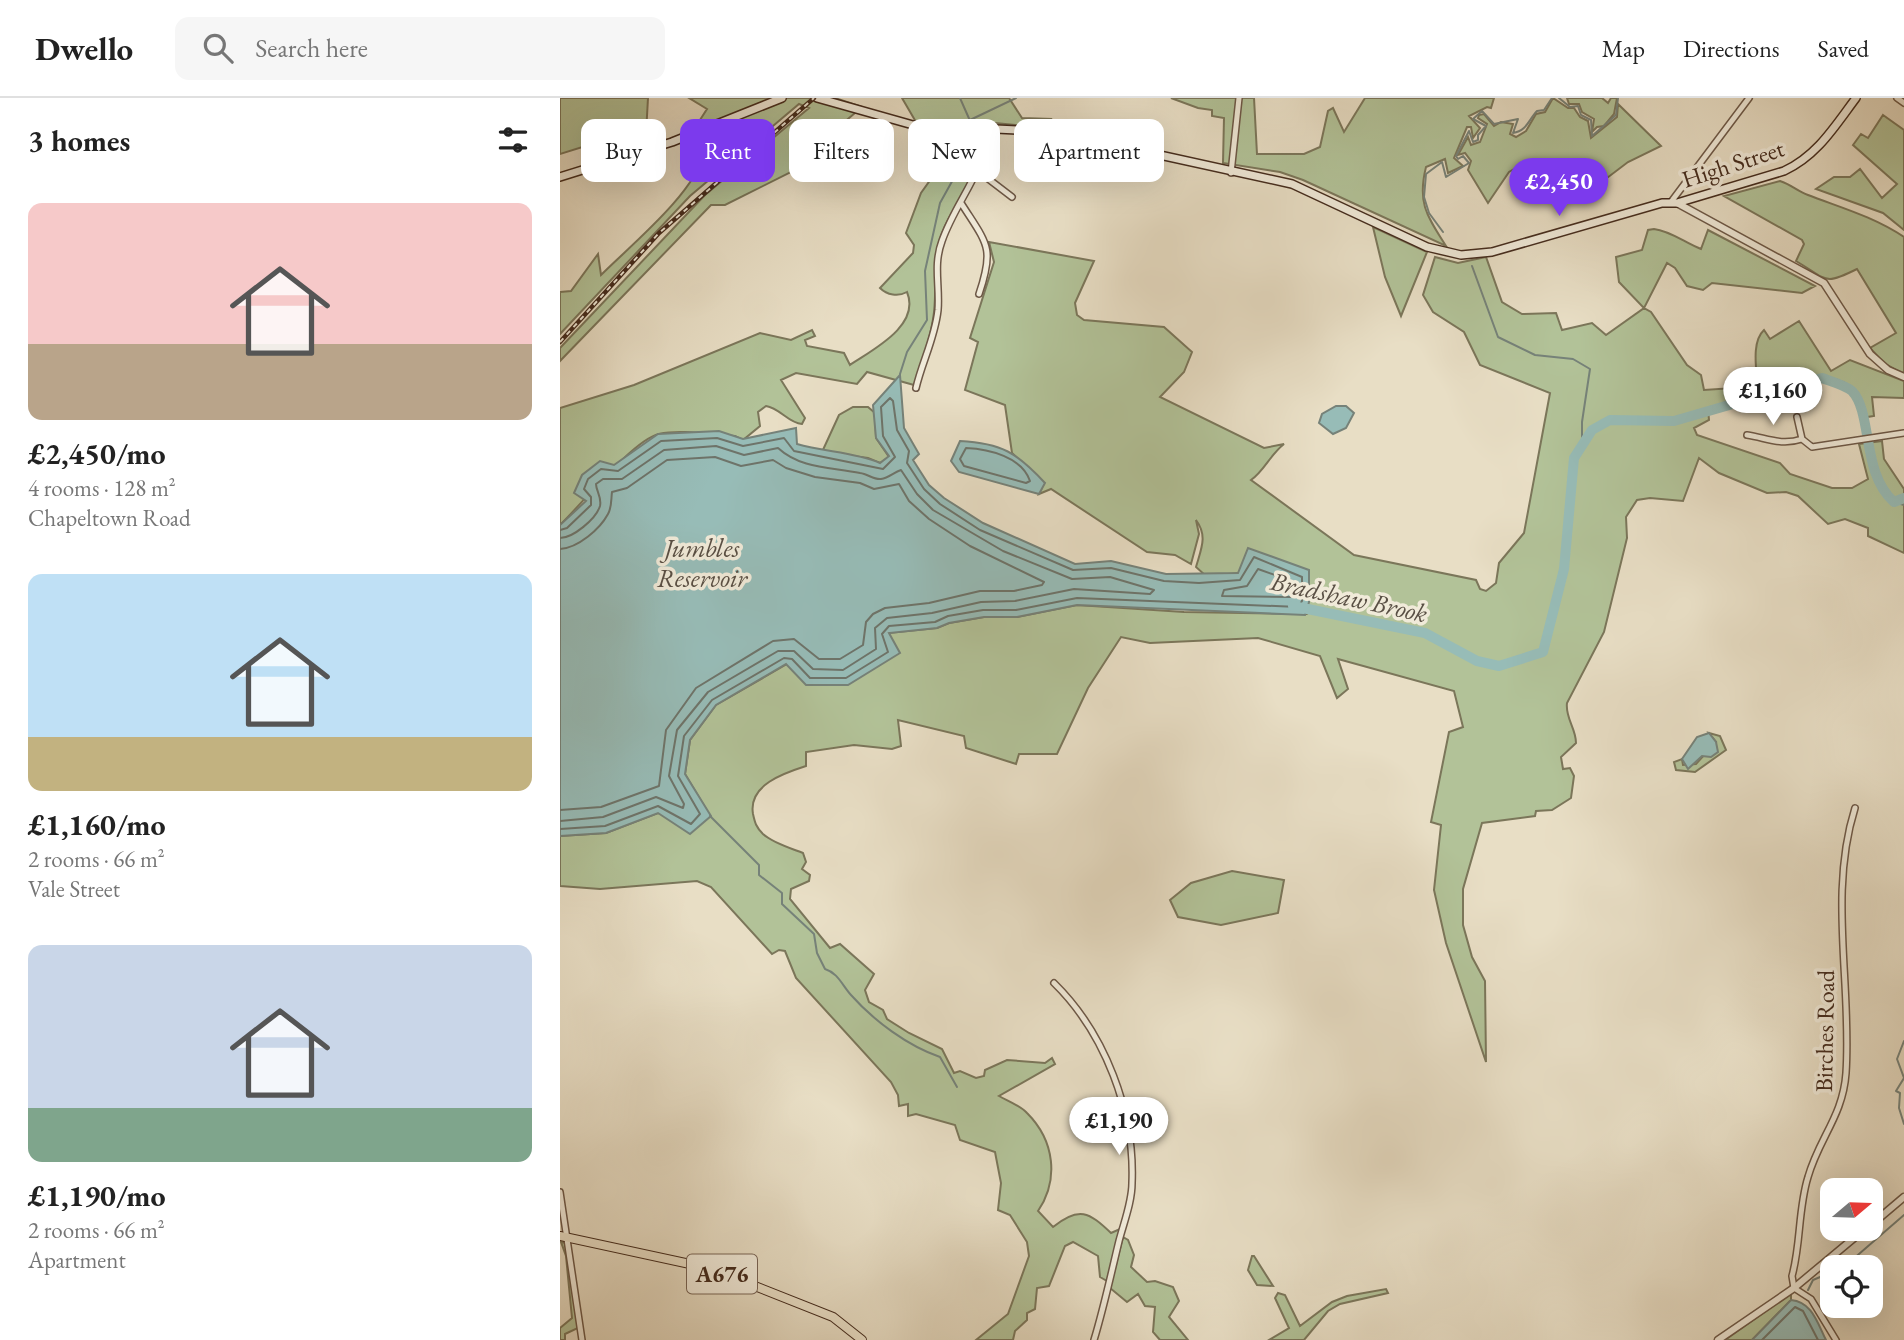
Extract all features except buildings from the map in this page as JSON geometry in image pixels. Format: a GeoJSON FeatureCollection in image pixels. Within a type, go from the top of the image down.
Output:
{"type":"FeatureCollection","features":[{"type":"Feature","properties":{"kind":"main road"},"geometry":{"type":"LineString","coordinates":[[560,177],[672,142],[782,98]]}},
{"type":"Feature","properties":{"kind":"main road","name":"High Street"},"geometry":{"type":"LineString","coordinates":[[817,98],[908,124]]}},
{"type":"Feature","properties":{"kind":"main road","name":"High Street"},"geometry":{"type":"LineString","coordinates":[[1000,129],[1105,143],[1301,187],[1427,247],[1461,255],[1492,252],[1796,165],[1822,143],[1856,98]]}},
{"type":"Feature","properties":{"kind":"main road","name":"A676"},"geometry":{"type":"LineString","coordinates":[[565,1237],[727,1275],[833,1317],[862,1340]]}},
{"type":"Feature","properties":{"kind":"street"},"geometry":{"type":"LineString","coordinates":[[1231,173],[1239,98]]}},
{"type":"Feature","properties":{"kind":"street"},"geometry":{"type":"LineString","coordinates":[[1749,98],[1674,202],[1824,284],[1870,354],[1888,370],[1904,377]]}},
{"type":"Feature","properties":{"kind":"street"},"geometry":{"type":"LineString","coordinates":[[1897,98],[1904,103]]}},
{"type":"Feature","properties":{"kind":"street"},"geometry":{"type":"LineString","coordinates":[[916,388],[938,310],[936,259],[942,240],[972,182]]}},
{"type":"Feature","properties":{"kind":"street"},"geometry":{"type":"LineString","coordinates":[[992,182],[1012,197]]}},
{"type":"Feature","properties":{"kind":"street"},"geometry":{"type":"LineString","coordinates":[[961,203],[984,239],[989,254],[989,265],[979,294]]}},
{"type":"Feature","properties":{"kind":"street"},"geometry":{"type":"LineString","coordinates":[[1797,417],[1802,439],[1812,447],[1904,433]]}},
{"type":"Feature","properties":{"kind":"street"},"geometry":{"type":"LineString","coordinates":[[1747,435],[1775,443],[1802,439]]}},
{"type":"Feature","properties":{"kind":"street","name":"Birches Road"},"geometry":{"type":"LineString","coordinates":[[1794,1288],[1792,1276],[1807,1179],[1838,1115],[1845,1085],[1846,999],[1841,882],[1847,831],[1854,808]]}},
{"type":"Feature","properties":{"kind":"street"},"geometry":{"type":"LineString","coordinates":[[1054,984],[1068,997],[1099,1045],[1121,1099],[1132,1143],[1130,1198],[1094,1340]]}},
{"type":"Feature","properties":{"kind":"street"},"geometry":{"type":"LineString","coordinates":[[560,1192],[582,1340]]}},
{"type":"Feature","properties":{"kind":"street"},"geometry":{"type":"LineString","coordinates":[[1883,1215],[1904,1197]]}},
{"type":"Feature","properties":{"kind":"street"},"geometry":{"type":"LineString","coordinates":[[1718,1340],[1794,1288],[1850,1241]]}},
{"type":"Feature","properties":{"kind":"street"},"geometry":{"type":"LineString","coordinates":[[1794,1288],[1811,1299],[1836,1340]]}},
{"type":"Feature","properties":{"kind":"green space"},"geometry":{"type":"Polygon","coordinates":[[[560,98],[648,98],[647,119],[581,119],[581,147],[560,154],[560,98]]]}},
{"type":"Feature","properties":{"kind":"green space"},"geometry":{"type":"Polygon","coordinates":[[[689,98],[835,98],[862,107],[848,119],[796,119],[809,108],[799,104],[775,124],[775,119],[701,119],[707,109],[689,98]]]}},
{"type":"Feature","properties":{"kind":"green space"},"geometry":{"type":"Polygon","coordinates":[[[902,98],[1009,98],[1022,118],[1051,119],[1014,119],[1014,125],[1000,123],[1000,119],[914,119],[902,98]]]}},
{"type":"Feature","properties":{"kind":"green space"},"geometry":{"type":"Polygon","coordinates":[[[1171,98],[1254,98],[1257,154],[1304,154],[1320,147],[1328,111],[1333,108],[1344,132],[1365,98],[1494,98],[1491,108],[1487,107],[1469,116],[1480,128],[1473,138],[1471,127],[1467,127],[1454,158],[1463,166],[1448,173],[1445,159],[1426,167],[1423,200],[1446,246],[1303,180],[1280,172],[1223,163],[1224,118],[1212,116],[1212,110],[1171,98]]]}},
{"type":"Feature","properties":{"kind":"green space"},"geometry":{"type":"Polygon","coordinates":[[[1553,98],[1568,108],[1574,108],[1580,117],[1588,121],[1591,138],[1617,117],[1618,104],[1661,146],[1628,162],[1607,178],[1586,166],[1527,170],[1516,168],[1509,172],[1488,203],[1468,170],[1471,161],[1465,153],[1458,155],[1468,137],[1471,145],[1480,142],[1487,124],[1478,118],[1479,115],[1484,114],[1494,126],[1501,122],[1513,124],[1510,134],[1516,137],[1526,131],[1536,114],[1545,112],[1553,98]]]}},
{"type":"Feature","properties":{"kind":"green space"},"geometry":{"type":"Polygon","coordinates":[[[1567,98],[1602,98],[1608,103],[1611,98],[1617,98],[1614,114],[1604,126],[1597,127],[1592,132],[1594,119],[1582,112],[1579,104],[1569,104],[1567,98]]]}},
{"type":"Feature","properties":{"kind":"green space"},"geometry":{"type":"Polygon","coordinates":[[[1883,115],[1904,130],[1904,230],[1883,213],[1816,189],[1834,177],[1850,177],[1860,169],[1882,198],[1897,184],[1853,145],[1861,134],[1868,138],[1883,115]]]}},
{"type":"Feature","properties":{"kind":"green space"},"geometry":{"type":"Polygon","coordinates":[[[789,125],[789,173],[775,180],[775,136],[789,125]]]}},
{"type":"Feature","properties":{"kind":"green space"},"geometry":{"type":"Polygon","coordinates":[[[1780,181],[1869,218],[1904,237],[1904,374],[1885,364],[1870,348],[1896,333],[1857,269],[1838,278],[1820,276],[1796,261],[1804,244],[1802,240],[1724,196],[1780,181]]]}},
{"type":"Feature","properties":{"kind":"green space"},"geometry":{"type":"Polygon","coordinates":[[[690,182],[707,182],[690,196],[560,334],[560,292],[571,291],[598,254],[601,275],[660,218],[690,182]]]}},
{"type":"Feature","properties":{"kind":"green space"},"geometry":{"type":"Polygon","coordinates":[[[721,182],[771,182],[725,205],[711,205],[560,361],[560,348],[705,195],[721,182]]]}},
{"type":"Feature","properties":{"kind":"green space"},"geometry":{"type":"Polygon","coordinates":[[[929,182],[970,182],[949,218],[939,243],[933,322],[914,385],[867,372],[857,384],[796,373],[781,380],[805,418],[802,424],[766,406],[758,412],[760,426],[743,440],[735,436],[697,433],[659,434],[648,439],[622,460],[560,525],[560,408],[634,385],[760,333],[791,340],[812,330],[815,336],[805,340],[807,346],[844,353],[850,365],[892,336],[907,316],[907,292],[893,294],[880,288],[913,253],[914,245],[906,233],[921,193],[929,182]]]}},
{"type":"Feature","properties":{"kind":"green space"},"geometry":{"type":"Polygon","coordinates":[[[1373,227],[1427,252],[1401,316],[1385,277],[1373,227]]]}},
{"type":"Feature","properties":{"kind":"green space"},"geometry":{"type":"Polygon","coordinates":[[[1654,229],[1701,249],[1708,230],[1815,286],[1802,293],[1712,283],[1703,290],[1687,286],[1675,268],[1667,263],[1644,308],[1619,282],[1616,257],[1642,250],[1648,230],[1654,229]]]}},
{"type":"Feature","properties":{"kind":"green space"},"geometry":{"type":"Polygon","coordinates":[[[989,242],[1094,261],[1075,303],[1077,315],[1084,320],[1164,327],[1192,352],[1184,372],[1160,397],[1264,448],[1284,444],[1251,480],[1354,555],[1476,580],[1480,589],[1486,591],[1496,583],[1499,563],[1524,533],[1550,393],[1480,365],[1464,332],[1433,312],[1423,295],[1435,257],[1458,263],[1486,257],[1502,302],[1522,314],[1556,313],[1562,330],[1592,323],[1606,335],[1644,308],[1651,312],[1687,365],[1701,375],[1704,390],[1749,387],[1757,380],[1756,354],[1760,335],[1764,330],[1770,339],[1799,321],[1831,371],[1850,360],[1904,381],[1904,398],[1872,397],[1874,416],[1867,417],[1858,394],[1843,382],[1823,377],[1775,385],[1708,409],[1709,420],[1694,428],[1697,435],[1780,463],[1790,474],[1832,488],[1852,488],[1868,479],[1859,444],[1882,441],[1884,459],[1904,489],[1904,553],[1868,536],[1868,528],[1845,519],[1828,524],[1798,496],[1786,492],[1767,493],[1719,473],[1699,458],[1683,501],[1650,498],[1637,500],[1626,517],[1627,538],[1604,632],[1567,703],[1576,743],[1561,757],[1563,769],[1570,768],[1574,776],[1571,798],[1552,810],[1536,811],[1535,816],[1482,823],[1463,889],[1463,925],[1472,957],[1485,981],[1486,1062],[1446,943],[1434,890],[1441,825],[1431,822],[1449,732],[1463,727],[1454,691],[1338,659],[1348,689],[1337,698],[1320,656],[1258,638],[1150,643],[1121,637],[1088,688],[1057,754],[1019,754],[1016,764],[966,748],[964,736],[898,720],[901,746],[892,749],[854,745],[806,752],[806,766],[769,782],[756,795],[753,814],[759,829],[772,840],[803,853],[806,862],[802,869],[810,875],[809,881],[791,889],[790,899],[830,948],[840,944],[874,974],[865,990],[869,1002],[883,1010],[887,1019],[942,1049],[954,1073],[960,1071],[976,1078],[984,1076],[985,1070],[1007,1060],[1045,1063],[1052,1058],[1055,1064],[999,1096],[1027,1113],[1048,1148],[1051,1161],[1049,1187],[1038,1211],[1053,1227],[1070,1216],[1084,1214],[1111,1233],[1120,1229],[1107,1281],[1100,1277],[1098,1256],[1073,1242],[1065,1246],[1049,1286],[1037,1288],[1035,1309],[1027,1313],[1027,1320],[1015,1331],[1013,1340],[976,1340],[1008,1314],[1029,1256],[1027,1242],[1010,1215],[998,1210],[1001,1183],[995,1152],[960,1140],[955,1125],[916,1114],[908,1116],[908,1104],[899,1106],[898,1095],[891,1082],[796,978],[785,951],[779,950],[772,954],[711,887],[697,881],[600,889],[560,886],[560,836],[606,833],[658,813],[710,816],[685,774],[690,740],[716,705],[787,664],[888,633],[937,628],[949,623],[984,617],[1017,617],[1077,605],[1184,612],[1305,614],[1238,573],[1206,576],[1196,567],[1203,537],[1196,520],[1199,534],[1191,564],[1175,555],[1147,552],[1051,489],[1039,494],[1044,483],[1012,453],[1005,405],[965,390],[978,342],[970,338],[994,262],[989,242]]]}},
{"type":"Feature","properties":{"kind":"green space"},"geometry":{"type":"Polygon","coordinates":[[[853,407],[868,407],[875,413],[876,438],[889,457],[880,463],[868,458],[822,452],[839,415],[853,407]]]}},
{"type":"Feature","properties":{"kind":"green space"},"geometry":{"type":"Polygon","coordinates":[[[1709,733],[1720,736],[1726,750],[1695,772],[1676,770],[1674,762],[1682,759],[1683,765],[1696,764],[1716,742],[1709,733]]]}},
{"type":"Feature","properties":{"kind":"green space"},"geometry":{"type":"Polygon","coordinates":[[[1232,871],[1284,880],[1278,913],[1221,925],[1178,917],[1170,900],[1191,883],[1232,871]]]}},
{"type":"Feature","properties":{"kind":"green space"},"geometry":{"type":"Polygon","coordinates":[[[1123,1237],[1128,1240],[1134,1255],[1131,1267],[1147,1282],[1155,1281],[1173,1287],[1179,1301],[1169,1317],[1188,1340],[1160,1340],[1153,1332],[1155,1307],[1145,1306],[1138,1294],[1127,1302],[1110,1288],[1123,1237]]]}},
{"type":"Feature","properties":{"kind":"green space"},"geometry":{"type":"Polygon","coordinates":[[[561,1242],[567,1243],[578,1328],[565,1334],[565,1340],[560,1340],[560,1328],[572,1318],[566,1256],[561,1242]]]}},
{"type":"Feature","properties":{"kind":"green space"},"geometry":{"type":"Polygon","coordinates":[[[1252,1256],[1273,1286],[1257,1285],[1248,1270],[1252,1256]]]}},
{"type":"Feature","properties":{"kind":"green space"},"geometry":{"type":"Polygon","coordinates":[[[1386,1289],[1388,1293],[1340,1304],[1328,1311],[1304,1340],[1269,1340],[1289,1328],[1275,1298],[1278,1293],[1285,1295],[1300,1326],[1332,1302],[1347,1296],[1386,1289]]]}},
{"type":"Feature","properties":{"kind":"green space"},"geometry":{"type":"Polygon","coordinates":[[[1791,1293],[1791,1300],[1752,1340],[1725,1340],[1791,1293]]]}},
{"type":"Feature","properties":{"kind":"water","name":"Jumbles Reservoir"},"geometry":{"type":"Polygon","coordinates":[[[900,375],[904,428],[919,454],[913,460],[929,485],[983,523],[1075,564],[1111,561],[1166,574],[1238,573],[1248,548],[1309,570],[1309,602],[1305,615],[1077,605],[1017,617],[984,617],[949,623],[937,628],[889,633],[900,653],[848,685],[806,685],[786,664],[716,705],[690,740],[685,774],[711,816],[690,834],[658,813],[606,833],[560,836],[560,525],[586,501],[574,493],[582,475],[600,461],[614,465],[658,434],[719,431],[743,439],[796,428],[797,444],[880,463],[889,456],[876,438],[873,405],[900,375]]]}},
{"type":"Feature","properties":{"kind":"water"},"geometry":{"type":"Polygon","coordinates":[[[1336,406],[1346,406],[1354,413],[1346,428],[1333,434],[1319,423],[1322,414],[1336,406]]]}},
{"type":"Feature","properties":{"kind":"water"},"geometry":{"type":"Polygon","coordinates":[[[960,441],[998,447],[1017,457],[1045,483],[1039,494],[959,472],[951,461],[960,441]]]}},
{"type":"Feature","properties":{"kind":"water"},"geometry":{"type":"Polygon","coordinates":[[[1709,733],[1716,742],[1718,752],[1711,757],[1702,756],[1688,769],[1682,759],[1697,737],[1709,733]]]}},
{"type":"Feature","properties":{"kind":"water"},"geometry":{"type":"Polygon","coordinates":[[[1791,1300],[1809,1309],[1826,1340],[1752,1340],[1791,1300]]]}},
{"type":"Feature","properties":{"kind":"waterway"},"geometry":{"type":"LineString","coordinates":[[960,98],[969,119]]}},
{"type":"Feature","properties":{"kind":"waterway"},"geometry":{"type":"LineString","coordinates":[[972,119],[1016,98]]}},
{"type":"Feature","properties":{"kind":"waterway"},"geometry":{"type":"LineString","coordinates":[[1443,232],[1429,213],[1424,197],[1426,174],[1442,162],[1446,177],[1469,163],[1463,156],[1458,159],[1456,156],[1469,131],[1473,142],[1478,140],[1478,135],[1486,126],[1473,119],[1482,111],[1494,124],[1518,119],[1513,133],[1525,127],[1537,111],[1544,110],[1552,98]]}},
{"type":"Feature","properties":{"kind":"waterway"},"geometry":{"type":"LineString","coordinates":[[1559,98],[1570,107],[1578,106],[1581,115],[1591,120],[1592,136],[1616,115],[1618,98]]}},
{"type":"Feature","properties":{"kind":"waterway"},"geometry":{"type":"LineString","coordinates":[[900,374],[907,352],[927,320],[925,271],[940,203],[952,182]]}},
{"type":"Feature","properties":{"kind":"waterway"},"geometry":{"type":"LineString","coordinates":[[1472,266],[1498,337],[1535,355],[1573,359],[1590,369],[1582,422],[1582,445]]}},
{"type":"Feature","properties":{"kind":"waterway","name":"Bradshaw Brook"},"geometry":{"type":"LineString","coordinates":[[1293,606],[1425,633],[1477,661],[1499,666],[1543,652],[1564,569],[1574,458],[1592,430],[1610,420],[1674,421],[1822,378],[1852,391],[1863,414],[1876,476],[1894,502],[1904,498]]}},
{"type":"Feature","properties":{"kind":"waterway","name":"Bradshaw Brook"},"geometry":{"type":"LineString","coordinates":[[1894,502],[1904,505]]}},
{"type":"Feature","properties":{"kind":"waterway"},"geometry":{"type":"LineString","coordinates":[[710,816],[759,865],[759,875],[782,893],[782,904],[814,934],[817,953],[825,969],[837,976],[860,1005],[881,1023],[916,1046],[940,1057],[957,1087]]}},
{"type":"Feature","properties":{"kind":"waterway"},"geometry":{"type":"LineString","coordinates":[[1904,1041],[1897,1059],[1904,1078],[1896,1091],[1900,1093],[1899,1108],[1904,1124]]}},
{"type":"Feature","properties":{"kind":"waterway"},"geometry":{"type":"LineString","coordinates":[[1858,1255],[1904,1215]]}},
{"type":"Feature","properties":{"kind":"waterway"},"geometry":{"type":"LineString","coordinates":[[1808,1290],[1813,1280],[1820,1277]]}},
{"type":"Feature","properties":{"kind":"railway"},"geometry":{"type":"LineString","coordinates":[[560,342],[659,233],[814,98]]}}]}
